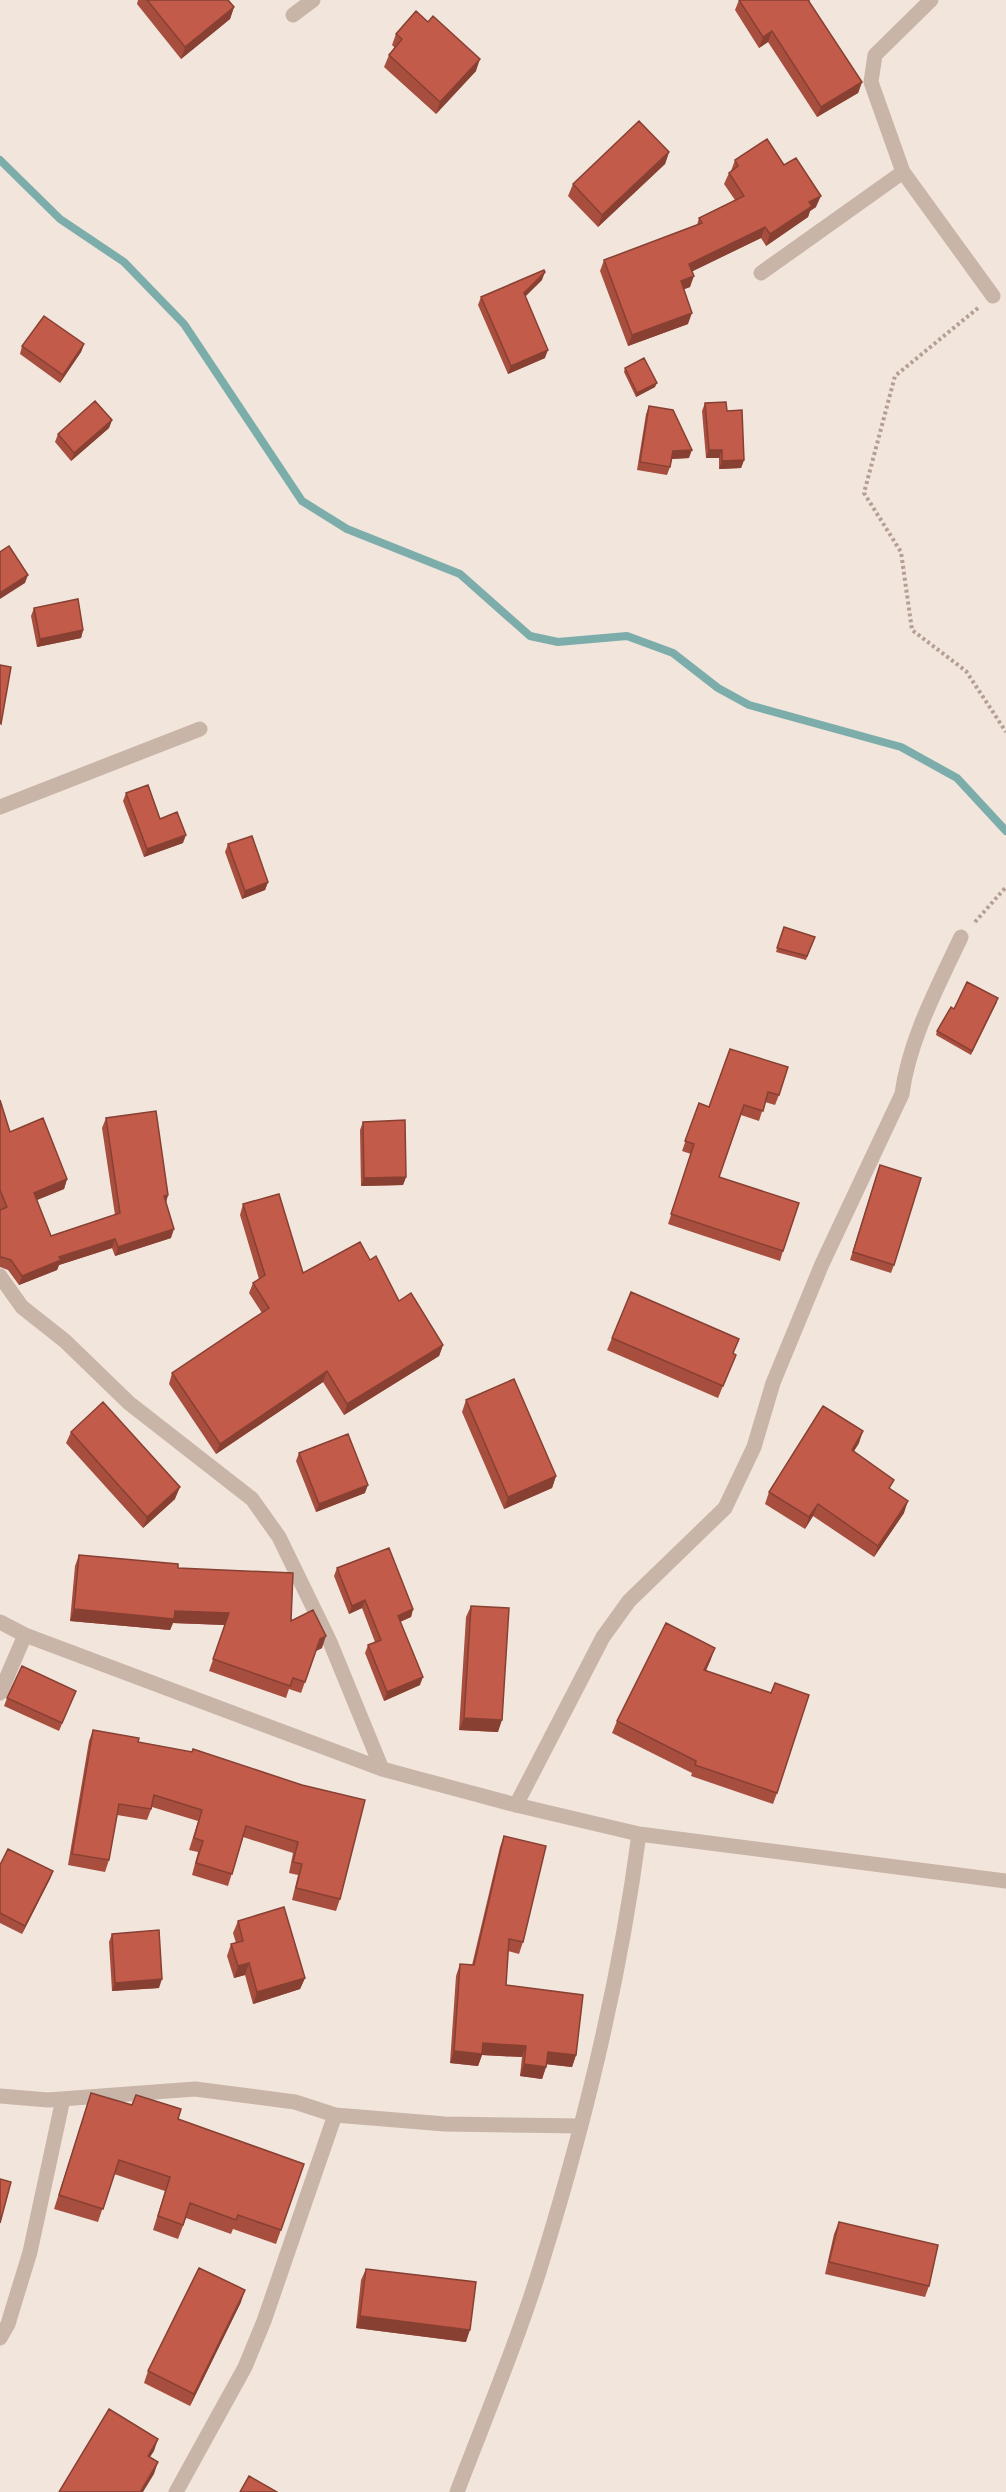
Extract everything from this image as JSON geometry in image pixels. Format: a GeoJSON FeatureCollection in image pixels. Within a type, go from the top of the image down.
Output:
{"type":"FeatureCollection","features":[{"type":"Feature","properties":{"kind":"street"},"geometry":{"type":"LineString","coordinates":[[293,15],[313,0]]}},
{"type":"Feature","properties":{"kind":"street"},"geometry":{"type":"LineString","coordinates":[[931,0],[875,55],[871,82],[903,172],[993,296]]}},
{"type":"Feature","properties":{"kind":"street"},"geometry":{"type":"LineString","coordinates":[[762,273],[903,172]]}},
{"type":"Feature","properties":{"kind":"street"},"geometry":{"type":"LineString","coordinates":[[0,807],[200,729]]}},
{"type":"Feature","properties":{"kind":"street"},"geometry":{"type":"LineString","coordinates":[[516,1805],[603,1637],[637,1593],[725,1509],[754,1447],[773,1383],[822,1264],[902,1094],[905,1071],[939,983],[961,937]]}},
{"type":"Feature","properties":{"kind":"street"},"geometry":{"type":"LineString","coordinates":[[0,1276],[22,1307],[64,1341],[129,1403],[252,1499],[279,1537],[330,1642],[382,1769]]}},
{"type":"Feature","properties":{"kind":"street"},"geometry":{"type":"LineString","coordinates":[[0,1622],[25,1635],[382,1769],[516,1805],[639,1834],[1006,1881]]}},
{"type":"Feature","properties":{"kind":"street"},"geometry":{"type":"LineString","coordinates":[[0,1694],[25,1635]]}},
{"type":"Feature","properties":{"kind":"street"},"geometry":{"type":"LineString","coordinates":[[457,2492],[542,2264],[581,2126],[630,1905],[639,1834]]}},
{"type":"Feature","properties":{"kind":"street"},"geometry":{"type":"LineString","coordinates":[[0,2096],[63,2099],[195,2089],[295,2102],[334,2115],[445,2124],[581,2126]]}},
{"type":"Feature","properties":{"kind":"street"},"geometry":{"type":"LineString","coordinates":[[0,2338],[8,2324],[30,2252],[63,2099]]}},
{"type":"Feature","properties":{"kind":"street"},"geometry":{"type":"LineString","coordinates":[[176,2492],[245,2367],[264,2321],[334,2115]]}},
{"type":"Feature","properties":{"kind":"path"},"geometry":{"type":"LineString","coordinates":[[993,296],[895,376],[864,493],[902,552],[912,630],[966,671],[1006,732]]}},
{"type":"Feature","properties":{"kind":"path"},"geometry":{"type":"LineString","coordinates":[[961,937],[1006,886]]}},
{"type":"Feature","properties":{"kind":"building"},"geometry":{"type":"Polygon","coordinates":[[[147,0],[228,0],[234,7],[185,47],[147,0]]]}},
{"type":"Feature","properties":{"kind":"building"},"geometry":{"type":"Polygon","coordinates":[[[739,0],[808,0],[862,82],[821,107],[772,31],[763,37],[739,0]]]}},
{"type":"Feature","properties":{"kind":"building"},"geometry":{"type":"Polygon","coordinates":[[[416,11],[428,22],[433,16],[480,59],[440,102],[389,55],[402,39],[396,34],[416,11]]]}},
{"type":"Feature","properties":{"kind":"building"},"geometry":{"type":"Polygon","coordinates":[[[639,121],[669,152],[602,215],[573,184],[639,121]]]}},
{"type":"Feature","properties":{"kind":"building"},"geometry":{"type":"Polygon","coordinates":[[[767,139],[784,165],[796,158],[821,196],[809,202],[812,206],[770,234],[765,227],[689,264],[694,276],[681,281],[692,313],[632,335],[604,260],[702,223],[699,218],[744,196],[729,173],[738,166],[735,160],[767,139]]]}},
{"type":"Feature","properties":{"kind":"building"},"geometry":{"type":"Polygon","coordinates":[[[544,270],[545,272],[524,293],[548,350],[511,366],[481,297],[544,270]]]}},
{"type":"Feature","properties":{"kind":"building"},"geometry":{"type":"Polygon","coordinates":[[[44,316],[84,344],[63,375],[22,346],[44,316]]]}},
{"type":"Feature","properties":{"kind":"building"},"geometry":{"type":"Polygon","coordinates":[[[644,358],[657,383],[637,393],[625,368],[644,358]]]}},
{"type":"Feature","properties":{"kind":"building"},"geometry":{"type":"Polygon","coordinates":[[[95,401],[112,420],[74,453],[58,434],[95,401]]]}},
{"type":"Feature","properties":{"kind":"building"},"geometry":{"type":"Polygon","coordinates":[[[726,402],[727,411],[742,410],[744,460],[722,461],[722,450],[709,450],[705,403],[726,402]]]}},
{"type":"Feature","properties":{"kind":"building"},"geometry":{"type":"Polygon","coordinates":[[[649,406],[673,410],[692,450],[673,451],[670,467],[640,462],[649,406]]]}},
{"type":"Feature","properties":{"kind":"building"},"geometry":{"type":"Polygon","coordinates":[[[9,546],[28,575],[0,593],[0,552],[9,546]]]}},
{"type":"Feature","properties":{"kind":"building"},"geometry":{"type":"Polygon","coordinates":[[[78,599],[83,630],[40,639],[34,608],[78,599]]]}},
{"type":"Feature","properties":{"kind":"building"},"geometry":{"type":"Polygon","coordinates":[[[0,665],[11,667],[1,724],[0,723],[0,665]]]}},
{"type":"Feature","properties":{"kind":"building"},"geometry":{"type":"Polygon","coordinates":[[[148,785],[160,819],[177,812],[186,835],[147,849],[126,793],[148,785]]]}},
{"type":"Feature","properties":{"kind":"building"},"geometry":{"type":"Polygon","coordinates":[[[252,836],[268,882],[245,891],[228,844],[252,836]]]}},
{"type":"Feature","properties":{"kind":"building"},"geometry":{"type":"Polygon","coordinates":[[[784,927],[815,937],[807,956],[777,948],[784,927]]]}},
{"type":"Feature","properties":{"kind":"building"},"geometry":{"type":"Polygon","coordinates":[[[967,982],[998,998],[972,1051],[937,1031],[951,1007],[954,1009],[967,982]]]}},
{"type":"Feature","properties":{"kind":"building"},"geometry":{"type":"Polygon","coordinates":[[[730,1049],[788,1067],[779,1095],[768,1092],[763,1111],[744,1105],[719,1177],[799,1203],[783,1251],[671,1214],[694,1144],[685,1141],[699,1103],[709,1107],[730,1049]]]}},
{"type":"Feature","properties":{"kind":"building"},"geometry":{"type":"Polygon","coordinates":[[[0,1100],[10,1132],[43,1118],[67,1179],[34,1193],[51,1236],[120,1213],[106,1118],[156,1111],[168,1195],[164,1196],[174,1229],[118,1247],[115,1239],[59,1257],[61,1260],[22,1276],[11,1260],[0,1258],[0,1210],[7,1207],[0,1190],[0,1100]]]}},
{"type":"Feature","properties":{"kind":"building"},"geometry":{"type":"Polygon","coordinates":[[[405,1120],[406,1177],[364,1178],[363,1122],[405,1120]]]}},
{"type":"Feature","properties":{"kind":"building"},"geometry":{"type":"Polygon","coordinates":[[[880,1165],[921,1178],[894,1265],[853,1252],[880,1165]]]}},
{"type":"Feature","properties":{"kind":"building"},"geometry":{"type":"Polygon","coordinates":[[[279,1194],[303,1273],[360,1242],[370,1260],[376,1256],[399,1301],[411,1293],[443,1345],[347,1404],[327,1371],[220,1444],[172,1373],[269,1308],[253,1283],[265,1275],[243,1204],[279,1194]]]}},
{"type":"Feature","properties":{"kind":"building"},"geometry":{"type":"Polygon","coordinates":[[[631,1292],[739,1339],[733,1353],[736,1355],[723,1386],[612,1338],[631,1292]]]}},
{"type":"Feature","properties":{"kind":"building"},"geometry":{"type":"Polygon","coordinates":[[[514,1379],[556,1476],[508,1497],[466,1400],[514,1379]]]}},
{"type":"Feature","properties":{"kind":"building"},"geometry":{"type":"Polygon","coordinates":[[[103,1402],[180,1487],[147,1517],[71,1432],[103,1402]]]}},
{"type":"Feature","properties":{"kind":"building"},"geometry":{"type":"Polygon","coordinates":[[[823,1406],[863,1431],[852,1450],[894,1480],[889,1488],[908,1501],[878,1546],[818,1504],[809,1517],[769,1492],[823,1406]]]}},
{"type":"Feature","properties":{"kind":"building"},"geometry":{"type":"Polygon","coordinates":[[[348,1434],[368,1485],[319,1504],[299,1453],[348,1434]]]}},
{"type":"Feature","properties":{"kind":"building"},"geometry":{"type":"Polygon","coordinates":[[[389,1548],[413,1609],[398,1616],[423,1677],[387,1692],[368,1645],[381,1640],[365,1600],[352,1606],[337,1568],[389,1548]]]}},
{"type":"Feature","properties":{"kind":"building"},"geometry":{"type":"Polygon","coordinates":[[[79,1555],[178,1564],[178,1568],[293,1573],[291,1621],[313,1610],[326,1636],[320,1639],[305,1682],[293,1678],[290,1686],[213,1659],[229,1613],[175,1611],[174,1619],[74,1609],[79,1555]]]}},
{"type":"Feature","properties":{"kind":"building"},"geometry":{"type":"Polygon","coordinates":[[[471,1606],[509,1608],[502,1720],[464,1718],[471,1606]]]}},
{"type":"Feature","properties":{"kind":"building"},"geometry":{"type":"Polygon","coordinates":[[[666,1623],[715,1648],[704,1670],[771,1693],[775,1683],[809,1695],[777,1793],[695,1765],[696,1761],[617,1721],[666,1623]]]}},
{"type":"Feature","properties":{"kind":"building"},"geometry":{"type":"Polygon","coordinates":[[[22,1666],[76,1691],[62,1723],[7,1698],[22,1666]]]}},
{"type":"Feature","properties":{"kind":"building"},"geometry":{"type":"Polygon","coordinates":[[[93,1730],[139,1738],[138,1742],[192,1752],[193,1749],[302,1785],[365,1800],[340,1899],[296,1888],[302,1864],[293,1862],[298,1842],[246,1826],[232,1874],[196,1863],[203,1841],[194,1838],[202,1810],[154,1795],[151,1809],[119,1804],[109,1860],[72,1854],[93,1730]]]}},
{"type":"Feature","properties":{"kind":"building"},"geometry":{"type":"Polygon","coordinates":[[[504,1836],[546,1846],[523,1942],[509,1939],[506,1985],[583,1995],[576,2055],[548,2052],[546,2067],[524,2064],[526,2046],[483,2043],[482,2054],[454,2051],[460,1964],[474,1965],[504,1836]]]}},
{"type":"Feature","properties":{"kind":"building"},"geometry":{"type":"Polygon","coordinates":[[[8,1849],[53,1871],[25,1926],[0,1913],[0,1865],[8,1849]]]}},
{"type":"Feature","properties":{"kind":"building"},"geometry":{"type":"Polygon","coordinates":[[[284,1907],[305,1978],[257,1992],[249,1963],[238,1966],[231,1944],[243,1941],[238,1921],[284,1907]]]}},
{"type":"Feature","properties":{"kind":"building"},"geometry":{"type":"Polygon","coordinates":[[[159,1930],[162,1979],[115,1983],[112,1934],[159,1930]]]}},
{"type":"Feature","properties":{"kind":"building"},"geometry":{"type":"Polygon","coordinates":[[[91,2093],[132,2105],[136,2095],[181,2109],[178,2119],[304,2164],[281,2230],[238,2215],[236,2220],[190,2203],[183,2225],[158,2216],[170,2177],[119,2160],[103,2209],[59,2195],[91,2093]]]}},
{"type":"Feature","properties":{"kind":"building"},"geometry":{"type":"Polygon","coordinates":[[[0,2179],[11,2182],[0,2223],[0,2179]]]}},
{"type":"Feature","properties":{"kind":"building"},"geometry":{"type":"Polygon","coordinates":[[[839,2222],[938,2245],[929,2286],[829,2262],[839,2222]]]}},
{"type":"Feature","properties":{"kind":"building"},"geometry":{"type":"Polygon","coordinates":[[[199,2268],[245,2290],[194,2394],[148,2371],[199,2268]]]}},
{"type":"Feature","properties":{"kind":"building"},"geometry":{"type":"Polygon","coordinates":[[[366,2269],[476,2282],[470,2330],[360,2316],[366,2269]]]}},
{"type":"Feature","properties":{"kind":"building"},"geometry":{"type":"Polygon","coordinates":[[[109,2409],[158,2439],[148,2456],[158,2462],[142,2492],[59,2492],[109,2409]]]}},
{"type":"Feature","properties":{"kind":"building"},"geometry":{"type":"Polygon","coordinates":[[[249,2476],[277,2492],[240,2492],[249,2476]]]}},
{"type":"Feature","properties":{"kind":"waterway"},"geometry":{"type":"LineString","coordinates":[[0,160],[60,219],[124,262],[184,324],[302,501],[347,529],[460,574],[530,636],[558,642],[627,636],[673,653],[718,688],[749,705],[901,747],[957,778],[1006,831]]}}]}
